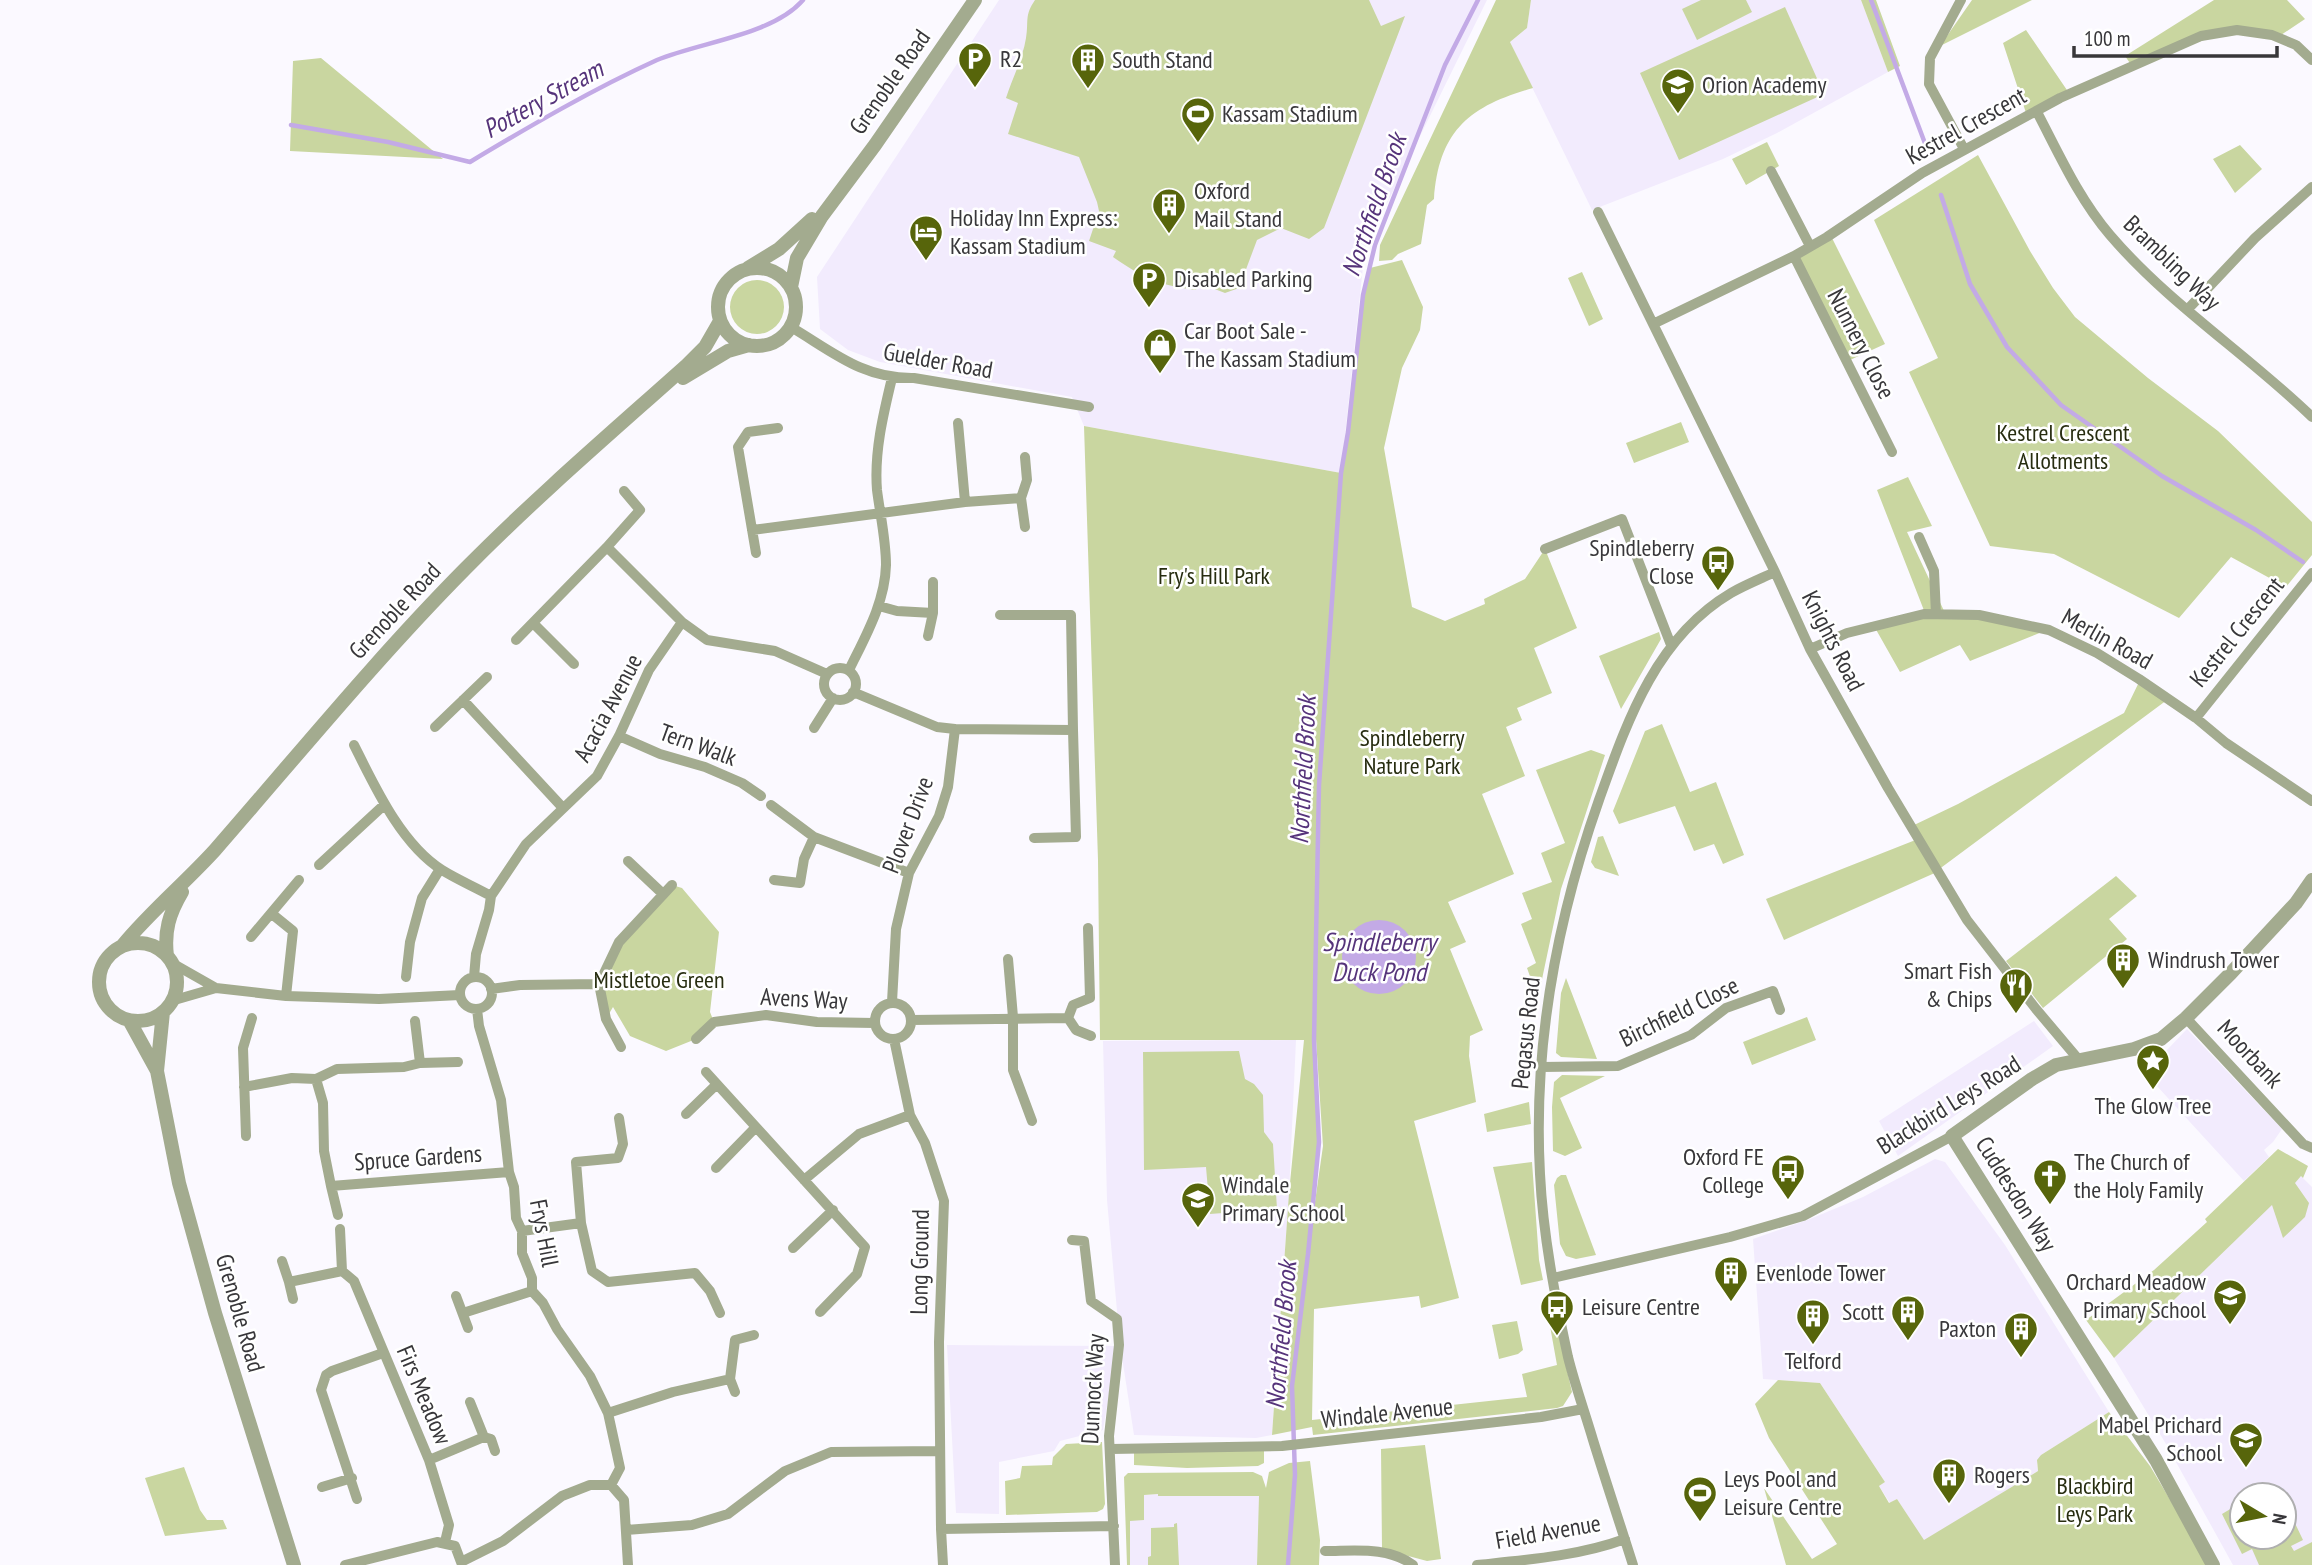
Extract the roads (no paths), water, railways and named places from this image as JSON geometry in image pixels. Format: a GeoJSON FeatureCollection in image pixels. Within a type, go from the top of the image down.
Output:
{"type":"FeatureCollection","features":[{"type":"Feature","properties":{"kind":"street","name":"Grenoble Road"},"geometry":{"type":"LineString","coordinates":[[747,269],[796,236],[840,189],[875,145],[975,0]]}},
{"type":"Feature","properties":{"kind":"street"},"geometry":{"type":"LineString","coordinates":[[1961,0],[1930,58],[1929,84],[1964,149]]}},
{"type":"Feature","properties":{"kind":"street","name":"Kestrel Crescent"},"geometry":{"type":"LineString","coordinates":[[1653,324],[1794,256],[1922,173],[2060,98],[2201,36],[2237,30],[2272,35],[2296,45],[2312,60]]}},
{"type":"Feature","properties":{"kind":"street","name":"Brambling Way"},"geometry":{"type":"LineString","coordinates":[[2037,112],[2077,189],[2109,234],[2152,279],[2312,417]]}},
{"type":"Feature","properties":{"kind":"street"},"geometry":{"type":"LineString","coordinates":[[1771,171],[1810,246]]}},
{"type":"Feature","properties":{"kind":"street"},"geometry":{"type":"LineString","coordinates":[[2188,309],[2255,238],[2312,187]]}},
{"type":"Feature","properties":{"kind":"street","name":"Grenoble Road"},"geometry":{"type":"LineString","coordinates":[[791,287],[797,258],[804,244],[840,189]]}},
{"type":"Feature","properties":{"kind":"street","name":"Knights Road"},"geometry":{"type":"LineString","coordinates":[[1598,212],[1775,572],[1810,649],[1888,788],[1966,920],[2079,1060]]}},
{"type":"Feature","properties":{"kind":"street","name":"Nunnery Close"},"geometry":{"type":"LineString","coordinates":[[1794,256],[1892,452]]}},
{"type":"Feature","properties":{"kind":"street"},"geometry":{"type":"LineString","coordinates":[[747,269],[763,269],[776,273],[791,287],[796,305],[791,327],[779,339],[749,345],[728,334],[720,321],[718,308],[722,289],[732,277],[747,269]]}},
{"type":"Feature","properties":{"kind":"street","name":"Grenoble Road"},"geometry":{"type":"LineString","coordinates":[[123,945],[194,873],[356,686],[464,570],[552,484],[705,347],[720,321]]}},
{"type":"Feature","properties":{"kind":"street","name":"Guelder Road"},"geometry":{"type":"LineString","coordinates":[[791,327],[855,366],[892,378],[914,378],[1089,407]]}},
{"type":"Feature","properties":{"kind":"street","name":"Grenoble Road"},"geometry":{"type":"LineString","coordinates":[[649,399],[727,351],[749,345]]}},
{"type":"Feature","properties":{"kind":"street"},"geometry":{"type":"LineString","coordinates":[[849,670],[879,606],[886,565],[877,487],[882,424],[892,378]]}},
{"type":"Feature","properties":{"kind":"street"},"geometry":{"type":"LineString","coordinates":[[958,424],[965,502]]}},
{"type":"Feature","properties":{"kind":"street"},"geometry":{"type":"LineString","coordinates":[[756,553],[738,447],[748,432],[778,428]]}},
{"type":"Feature","properties":{"kind":"street"},"geometry":{"type":"LineString","coordinates":[[1024,527],[1021,498],[1027,480],[1025,457]]}},
{"type":"Feature","properties":{"kind":"street"},"geometry":{"type":"LineString","coordinates":[[516,640],[640,510],[624,491]]}},
{"type":"Feature","properties":{"kind":"street"},"geometry":{"type":"LineString","coordinates":[[752,530],[965,502],[1021,498]]}},
{"type":"Feature","properties":{"kind":"street"},"geometry":{"type":"LineString","coordinates":[[1545,548],[1622,519],[1671,645]]}},
{"type":"Feature","properties":{"kind":"street"},"geometry":{"type":"LineString","coordinates":[[1919,537],[1934,571],[1936,614]]}},
{"type":"Feature","properties":{"kind":"street"},"geometry":{"type":"LineString","coordinates":[[607,547],[682,622],[707,640],[775,651],[827,674]]}},
{"type":"Feature","properties":{"kind":"street","name":"Pegasus Road"},"geometry":{"type":"LineString","coordinates":[[1633,1565],[1569,1359],[1553,1278],[1540,1175],[1542,1068],[1555,958],[1576,870],[1621,737],[1650,675],[1671,645],[1729,594],[1775,572]]}},
{"type":"Feature","properties":{"kind":"street","name":"Kestrel Crescent"},"geometry":{"type":"LineString","coordinates":[[2196,718],[2312,573]]}},
{"type":"Feature","properties":{"kind":"street"},"geometry":{"type":"LineString","coordinates":[[928,636],[933,613],[933,582]]}},
{"type":"Feature","properties":{"kind":"street"},"geometry":{"type":"LineString","coordinates":[[879,606],[897,611],[933,613]]}},
{"type":"Feature","properties":{"kind":"street","name":"Merlin Road"},"geometry":{"type":"LineString","coordinates":[[1810,649],[1873,625],[1924,614],[1979,615],[2049,630],[2097,653],[2196,718],[2226,743],[2312,802]]}},
{"type":"Feature","properties":{"kind":"street"},"geometry":{"type":"LineString","coordinates":[[1000,615],[1071,615],[1076,836],[1034,838]]}},
{"type":"Feature","properties":{"kind":"street","name":"Acacia Avenue"},"geometry":{"type":"LineString","coordinates":[[474,977],[476,954],[491,895],[526,844],[597,776],[619,736],[649,670],[682,622]]}},
{"type":"Feature","properties":{"kind":"street"},"geometry":{"type":"LineString","coordinates":[[533,623],[574,664]]}},
{"type":"Feature","properties":{"kind":"street"},"geometry":{"type":"LineString","coordinates":[[837,668],[849,670],[856,682],[853,692],[845,699],[828,695],[824,686],[827,674],[837,668]]}},
{"type":"Feature","properties":{"kind":"street"},"geometry":{"type":"LineString","coordinates":[[435,727],[487,677]]}},
{"type":"Feature","properties":{"kind":"street"},"geometry":{"type":"LineString","coordinates":[[853,692],[937,727],[1073,730]]}},
{"type":"Feature","properties":{"kind":"street"},"geometry":{"type":"LineString","coordinates":[[814,728],[833,698]]}},
{"type":"Feature","properties":{"kind":"street"},"geometry":{"type":"LineString","coordinates":[[463,700],[563,808]]}},
{"type":"Feature","properties":{"kind":"street","name":"Plover Drive"},"geometry":{"type":"LineString","coordinates":[[892,1002],[896,929],[909,873],[939,816],[948,787],[955,729]]}},
{"type":"Feature","properties":{"kind":"street","name":"Tern Walk"},"geometry":{"type":"LineString","coordinates":[[619,736],[660,754],[705,767],[742,783],[761,796]]}},
{"type":"Feature","properties":{"kind":"street"},"geometry":{"type":"LineString","coordinates":[[354,745],[384,805],[410,840],[440,869],[491,895]]}},
{"type":"Feature","properties":{"kind":"street"},"geometry":{"type":"LineString","coordinates":[[319,865],[384,805]]}},
{"type":"Feature","properties":{"kind":"street"},"geometry":{"type":"LineString","coordinates":[[771,805],[814,837],[909,873]]}},
{"type":"Feature","properties":{"kind":"street"},"geometry":{"type":"LineString","coordinates":[[774,880],[800,883],[804,859],[814,837]]}},
{"type":"Feature","properties":{"kind":"street"},"geometry":{"type":"LineString","coordinates":[[628,861],[663,894]]}},
{"type":"Feature","properties":{"kind":"street"},"geometry":{"type":"LineString","coordinates":[[406,977],[422,898],[440,869]]}},
{"type":"Feature","properties":{"kind":"street","name":"Grenoble Road"},"geometry":{"type":"LineString","coordinates":[[170,960],[166,926],[174,906],[194,873]]}},
{"type":"Feature","properties":{"kind":"street"},"geometry":{"type":"LineString","coordinates":[[251,937],[299,880]]}},
{"type":"Feature","properties":{"kind":"street","name":"Blackbird Leys Road"},"geometry":{"type":"LineString","coordinates":[[1553,1278],[1730,1237],[1803,1216],[1952,1136],[2056,1065],[2149,1045],[2161,1039],[2186,1018],[2296,903],[2312,880]]}},
{"type":"Feature","properties":{"kind":"street"},"geometry":{"type":"LineString","coordinates":[[621,1047],[606,1019],[599,984],[619,942],[672,885]]}},
{"type":"Feature","properties":{"kind":"street"},"geometry":{"type":"LineString","coordinates":[[272,914],[293,931],[286,996]]}},
{"type":"Feature","properties":{"kind":"street"},"geometry":{"type":"LineString","coordinates":[[1068,1018],[1073,1005],[1090,998],[1088,928]]}},
{"type":"Feature","properties":{"kind":"street"},"geometry":{"type":"LineString","coordinates":[[216,988],[167,1006],[151,1018],[129,1020],[107,1006],[101,995],[99,981],[102,965],[112,953],[123,945],[145,943],[157,948],[170,960],[216,988],[286,996],[379,999],[460,995]]}},
{"type":"Feature","properties":{"kind":"street"},"geometry":{"type":"LineString","coordinates":[[1008,959],[1013,1017],[1013,1070],[1032,1121]]}},
{"type":"Feature","properties":{"kind":"street"},"geometry":{"type":"LineString","coordinates":[[167,1006],[177,988],[170,960]]}},
{"type":"Feature","properties":{"kind":"street"},"geometry":{"type":"LineString","coordinates":[[474,977],[485,980],[491,989],[489,1002],[477,1009],[467,1006],[460,995],[463,984],[474,977]]}},
{"type":"Feature","properties":{"kind":"street"},"geometry":{"type":"LineString","coordinates":[[491,989],[520,985],[599,984]]}},
{"type":"Feature","properties":{"kind":"street","name":"Birchfield Close"},"geometry":{"type":"LineString","coordinates":[[1542,1068],[1618,1066],[1691,1035],[1726,1008],[1773,991],[1780,1010]]}},
{"type":"Feature","properties":{"kind":"street"},"geometry":{"type":"LineString","coordinates":[[892,1002],[904,1006],[911,1020],[908,1032],[894,1040],[881,1036],[874,1023],[877,1011],[892,1002]]}},
{"type":"Feature","properties":{"kind":"street","name":"Grenoble Road"},"geometry":{"type":"LineString","coordinates":[[157,1071],[167,1006]]}},
{"type":"Feature","properties":{"kind":"street","name":"Frys Hill"},"geometry":{"type":"LineString","coordinates":[[477,1009],[479,1026],[501,1100],[516,1218],[522,1231],[522,1253],[532,1278],[532,1291],[543,1303],[557,1329],[590,1376],[608,1413],[620,1468],[611,1485]]}},
{"type":"Feature","properties":{"kind":"street","name":"Avens Way"},"geometry":{"type":"LineString","coordinates":[[696,1039],[714,1022],[766,1015],[817,1022],[874,1023]]}},
{"type":"Feature","properties":{"kind":"street"},"geometry":{"type":"LineString","coordinates":[[246,1136],[243,1048],[252,1018]]}},
{"type":"Feature","properties":{"kind":"street"},"geometry":{"type":"LineString","coordinates":[[911,1020],[1068,1018]]}},
{"type":"Feature","properties":{"kind":"street"},"geometry":{"type":"LineString","coordinates":[[1068,1018],[1076,1030],[1091,1036]]}},
{"type":"Feature","properties":{"kind":"street","name":"Moorbank"},"geometry":{"type":"LineString","coordinates":[[2186,1018],[2303,1144],[2312,1148]]}},
{"type":"Feature","properties":{"kind":"street","name":"Grenoble Road"},"geometry":{"type":"LineString","coordinates":[[129,1020],[157,1071],[179,1183],[215,1313],[293,1565]]}},
{"type":"Feature","properties":{"kind":"street"},"geometry":{"type":"LineString","coordinates":[[415,1021],[421,1063]]}},
{"type":"Feature","properties":{"kind":"street","name":"Long Ground"},"geometry":{"type":"LineString","coordinates":[[894,1040],[911,1115],[925,1143],[944,1201],[939,1342],[943,1565]]}},
{"type":"Feature","properties":{"kind":"street"},"geometry":{"type":"LineString","coordinates":[[244,1087],[292,1078],[316,1079],[337,1069],[458,1062]]}},
{"type":"Feature","properties":{"kind":"street"},"geometry":{"type":"LineString","coordinates":[[706,1073],[868,1245],[857,1273],[820,1312]]}},
{"type":"Feature","properties":{"kind":"street","name":"Spruce Gardens"},"geometry":{"type":"LineString","coordinates":[[316,1079],[323,1103],[324,1151],[338,1215]]}},
{"type":"Feature","properties":{"kind":"street"},"geometry":{"type":"LineString","coordinates":[[686,1114],[716,1085]]}},
{"type":"Feature","properties":{"kind":"street"},"geometry":{"type":"LineString","coordinates":[[804,1180],[859,1134],[911,1115]]}},
{"type":"Feature","properties":{"kind":"street"},"geometry":{"type":"LineString","coordinates":[[619,1118],[624,1144],[618,1158],[576,1162],[581,1223],[592,1271],[608,1282],[695,1273],[710,1291],[720,1312]]}},
{"type":"Feature","properties":{"kind":"street"},"geometry":{"type":"LineString","coordinates":[[716,1168],[755,1128]]}},
{"type":"Feature","properties":{"kind":"street","name":"Cuddesdon Way"},"geometry":{"type":"LineString","coordinates":[[1952,1136],[2156,1460],[2213,1565]]}},
{"type":"Feature","properties":{"kind":"street","name":"Spruce Gardens"},"geometry":{"type":"LineString","coordinates":[[331,1186],[509,1172]]}},
{"type":"Feature","properties":{"kind":"street"},"geometry":{"type":"LineString","coordinates":[[793,1248],[833,1210]]}},
{"type":"Feature","properties":{"kind":"street"},"geometry":{"type":"LineString","coordinates":[[522,1231],[581,1223]]}},
{"type":"Feature","properties":{"kind":"street"},"geometry":{"type":"LineString","coordinates":[[289,1282],[342,1271],[340,1229]]}},
{"type":"Feature","properties":{"kind":"street","name":"Dunnock Way"},"geometry":{"type":"LineString","coordinates":[[1072,1240],[1084,1241],[1091,1301],[1117,1319],[1119,1345],[1109,1436],[1115,1565]]}},
{"type":"Feature","properties":{"kind":"street"},"geometry":{"type":"LineString","coordinates":[[282,1261],[293,1299]]}},
{"type":"Feature","properties":{"kind":"street","name":"Firs Meadow"},"geometry":{"type":"LineString","coordinates":[[342,1271],[354,1281],[429,1460],[449,1525],[445,1542]]}},
{"type":"Feature","properties":{"kind":"street"},"geometry":{"type":"LineString","coordinates":[[463,1313],[532,1291]]}},
{"type":"Feature","properties":{"kind":"street"},"geometry":{"type":"LineString","coordinates":[[456,1296],[468,1328]]}},
{"type":"Feature","properties":{"kind":"street"},"geometry":{"type":"LineString","coordinates":[[735,1392],[730,1379],[735,1340],[754,1335]]}},
{"type":"Feature","properties":{"kind":"street"},"geometry":{"type":"LineString","coordinates":[[358,1499],[321,1390],[326,1376],[332,1371],[383,1353]]}},
{"type":"Feature","properties":{"kind":"street"},"geometry":{"type":"LineString","coordinates":[[608,1413],[673,1392],[730,1379]]}},
{"type":"Feature","properties":{"kind":"street"},"geometry":{"type":"LineString","coordinates":[[470,1402],[484,1437]]}},
{"type":"Feature","properties":{"kind":"street","name":"Windale Avenue"},"geometry":{"type":"LineString","coordinates":[[1111,1449],[1286,1445],[1541,1417],[1583,1409]]}},
{"type":"Feature","properties":{"kind":"street"},"geometry":{"type":"LineString","coordinates":[[429,1460],[484,1437],[491,1439],[495,1451]]}},
{"type":"Feature","properties":{"kind":"street"},"geometry":{"type":"LineString","coordinates":[[626,1530],[692,1525],[728,1514],[785,1471],[831,1452],[939,1451]]}},
{"type":"Feature","properties":{"kind":"street"},"geometry":{"type":"LineString","coordinates":[[322,1488],[352,1478]]}},
{"type":"Feature","properties":{"kind":"street"},"geometry":{"type":"LineString","coordinates":[[345,1565],[438,1542],[455,1546],[462,1564],[503,1541],[562,1496],[590,1485],[611,1485],[624,1500],[628,1565]]}},
{"type":"Feature","properties":{"kind":"street"},"geometry":{"type":"LineString","coordinates":[[941,1529],[1114,1526]]}},
{"type":"Feature","properties":{"kind":"street","name":"Field Avenue"},"geometry":{"type":"LineString","coordinates":[[1478,1565],[1606,1546],[1625,1539]]}},
{"type":"Feature","properties":{"kind":"street"},"geometry":{"type":"LineString","coordinates":[[1325,1551],[1379,1552],[1395,1555],[1413,1565]]}},
{"type":"Feature","properties":{"kind":"water","name":"Spindleberry Duck Pond"},"geometry":{"type":"Polygon","coordinates":[[[1379,920],[1393,923],[1405,931],[1413,943],[1416,957],[1413,971],[1405,983],[1393,991],[1379,994],[1365,991],[1353,983],[1345,971],[1342,957],[1345,943],[1353,931],[1365,923],[1379,920]]]}},
{"type":"Feature","properties":{"kind":"waterway","name":"Pottery Stream"},"geometry":{"type":"LineString","coordinates":[[291,125],[388,142],[470,162],[562,108],[633,71],[674,54],[755,30],[774,22],[803,0]]}},
{"type":"Feature","properties":{"kind":"waterway","name":"Northfield Brook"},"geometry":{"type":"LineString","coordinates":[[1288,1565],[1295,1475],[1292,1386],[1319,1142],[1314,1040],[1319,785],[1341,473],[1363,295],[1375,245],[1445,65],[1478,0]]}},
{"type":"Feature","properties":{"kind":"waterway"},"geometry":{"type":"LineString","coordinates":[[1871,0],[1929,154]]}},
{"type":"Feature","properties":{"kind":"waterway"},"geometry":{"type":"LineString","coordinates":[[1941,195],[1970,284],[2007,347],[2061,405],[2162,476],[2256,530],[2303,562]]}},
{"type":"Feature","properties":{"kind":"place","name":"R2"},"geometry":{"type":"Point","coordinates":[975,89]}},
{"type":"Feature","properties":{"kind":"place","name":"South Stand"},"geometry":{"type":"Point","coordinates":[1088,90]}},
{"type":"Feature","properties":{"kind":"place","name":"Orion Academy"},"geometry":{"type":"Point","coordinates":[1678,115]}},
{"type":"Feature","properties":{"kind":"place","name":"Kassam Stadium"},"geometry":{"type":"Point","coordinates":[1198,144]}},
{"type":"Feature","properties":{"kind":"place","name":"Oxford Mail Stand"},"geometry":{"type":"Point","coordinates":[1169,235]}},
{"type":"Feature","properties":{"kind":"place","name":"Holiday Inn Express: Kassam Stadium"},"geometry":{"type":"Point","coordinates":[926,262]}},
{"type":"Feature","properties":{"kind":"place","name":"Disabled Parking"},"geometry":{"type":"Point","coordinates":[1149,309]}},
{"type":"Feature","properties":{"kind":"place","name":"Car Boot Sale - The Kassam Stadium"},"geometry":{"type":"Point","coordinates":[1160,375]}},
{"type":"Feature","properties":{"kind":"place","name":"Spindleberry Close"},"geometry":{"type":"Point","coordinates":[1718,592]}},
{"type":"Feature","properties":{"kind":"place","name":"Windrush Tower"},"geometry":{"type":"Point","coordinates":[2123,990]}},
{"type":"Feature","properties":{"kind":"place","name":"Smart Fish & Chips"},"geometry":{"type":"Point","coordinates":[2016,1015]}},
{"type":"Feature","properties":{"kind":"place","name":"The Glow Tree"},"geometry":{"type":"Point","coordinates":[2153,1091]}},
{"type":"Feature","properties":{"kind":"place","name":"Oxford FE College"},"geometry":{"type":"Point","coordinates":[1788,1201]}},
{"type":"Feature","properties":{"kind":"place","name":"The Church of the Holy Family"},"geometry":{"type":"Point","coordinates":[2050,1206]}},
{"type":"Feature","properties":{"kind":"place","name":"Windale Primary School"},"geometry":{"type":"Point","coordinates":[1198,1229]}},
{"type":"Feature","properties":{"kind":"place","name":"Evenlode Tower"},"geometry":{"type":"Point","coordinates":[1731,1303]}},
{"type":"Feature","properties":{"kind":"place","name":"Orchard Meadow Primary School"},"geometry":{"type":"Point","coordinates":[2230,1326]}},
{"type":"Feature","properties":{"kind":"place","name":"Leisure Centre"},"geometry":{"type":"Point","coordinates":[1557,1337]}},
{"type":"Feature","properties":{"kind":"place","name":"Scott"},"geometry":{"type":"Point","coordinates":[1908,1342]}},
{"type":"Feature","properties":{"kind":"place","name":"Telford"},"geometry":{"type":"Point","coordinates":[1813,1346]}},
{"type":"Feature","properties":{"kind":"place","name":"Paxton"},"geometry":{"type":"Point","coordinates":[2021,1359]}},
{"type":"Feature","properties":{"kind":"place","name":"Mabel Prichard School"},"geometry":{"type":"Point","coordinates":[2246,1469]}},
{"type":"Feature","properties":{"kind":"place","name":"Rogers"},"geometry":{"type":"Point","coordinates":[1949,1505]}},
{"type":"Feature","properties":{"kind":"place","name":"Leys Pool and Leisure Centre"},"geometry":{"type":"Point","coordinates":[1700,1523]}},
{"type":"Feature","properties":{"kind":"park label","name":"Kestrel Crescent Allotments"},"geometry":{"type":"Point","coordinates":[2063,447]}},
{"type":"Feature","properties":{"kind":"park label","name":"Fry's Hill Park"},"geometry":{"type":"Point","coordinates":[1214,576]}},
{"type":"Feature","properties":{"kind":"park label","name":"Spindleberry Nature Park"},"geometry":{"type":"Point","coordinates":[1412,752]}},
{"type":"Feature","properties":{"kind":"park label","name":"Mistletoe Green"},"geometry":{"type":"Point","coordinates":[659,980]}},
{"type":"Feature","properties":{"kind":"park label","name":"Blackbird Leys Park"},"geometry":{"type":"Point","coordinates":[2095,1500]}}]}
